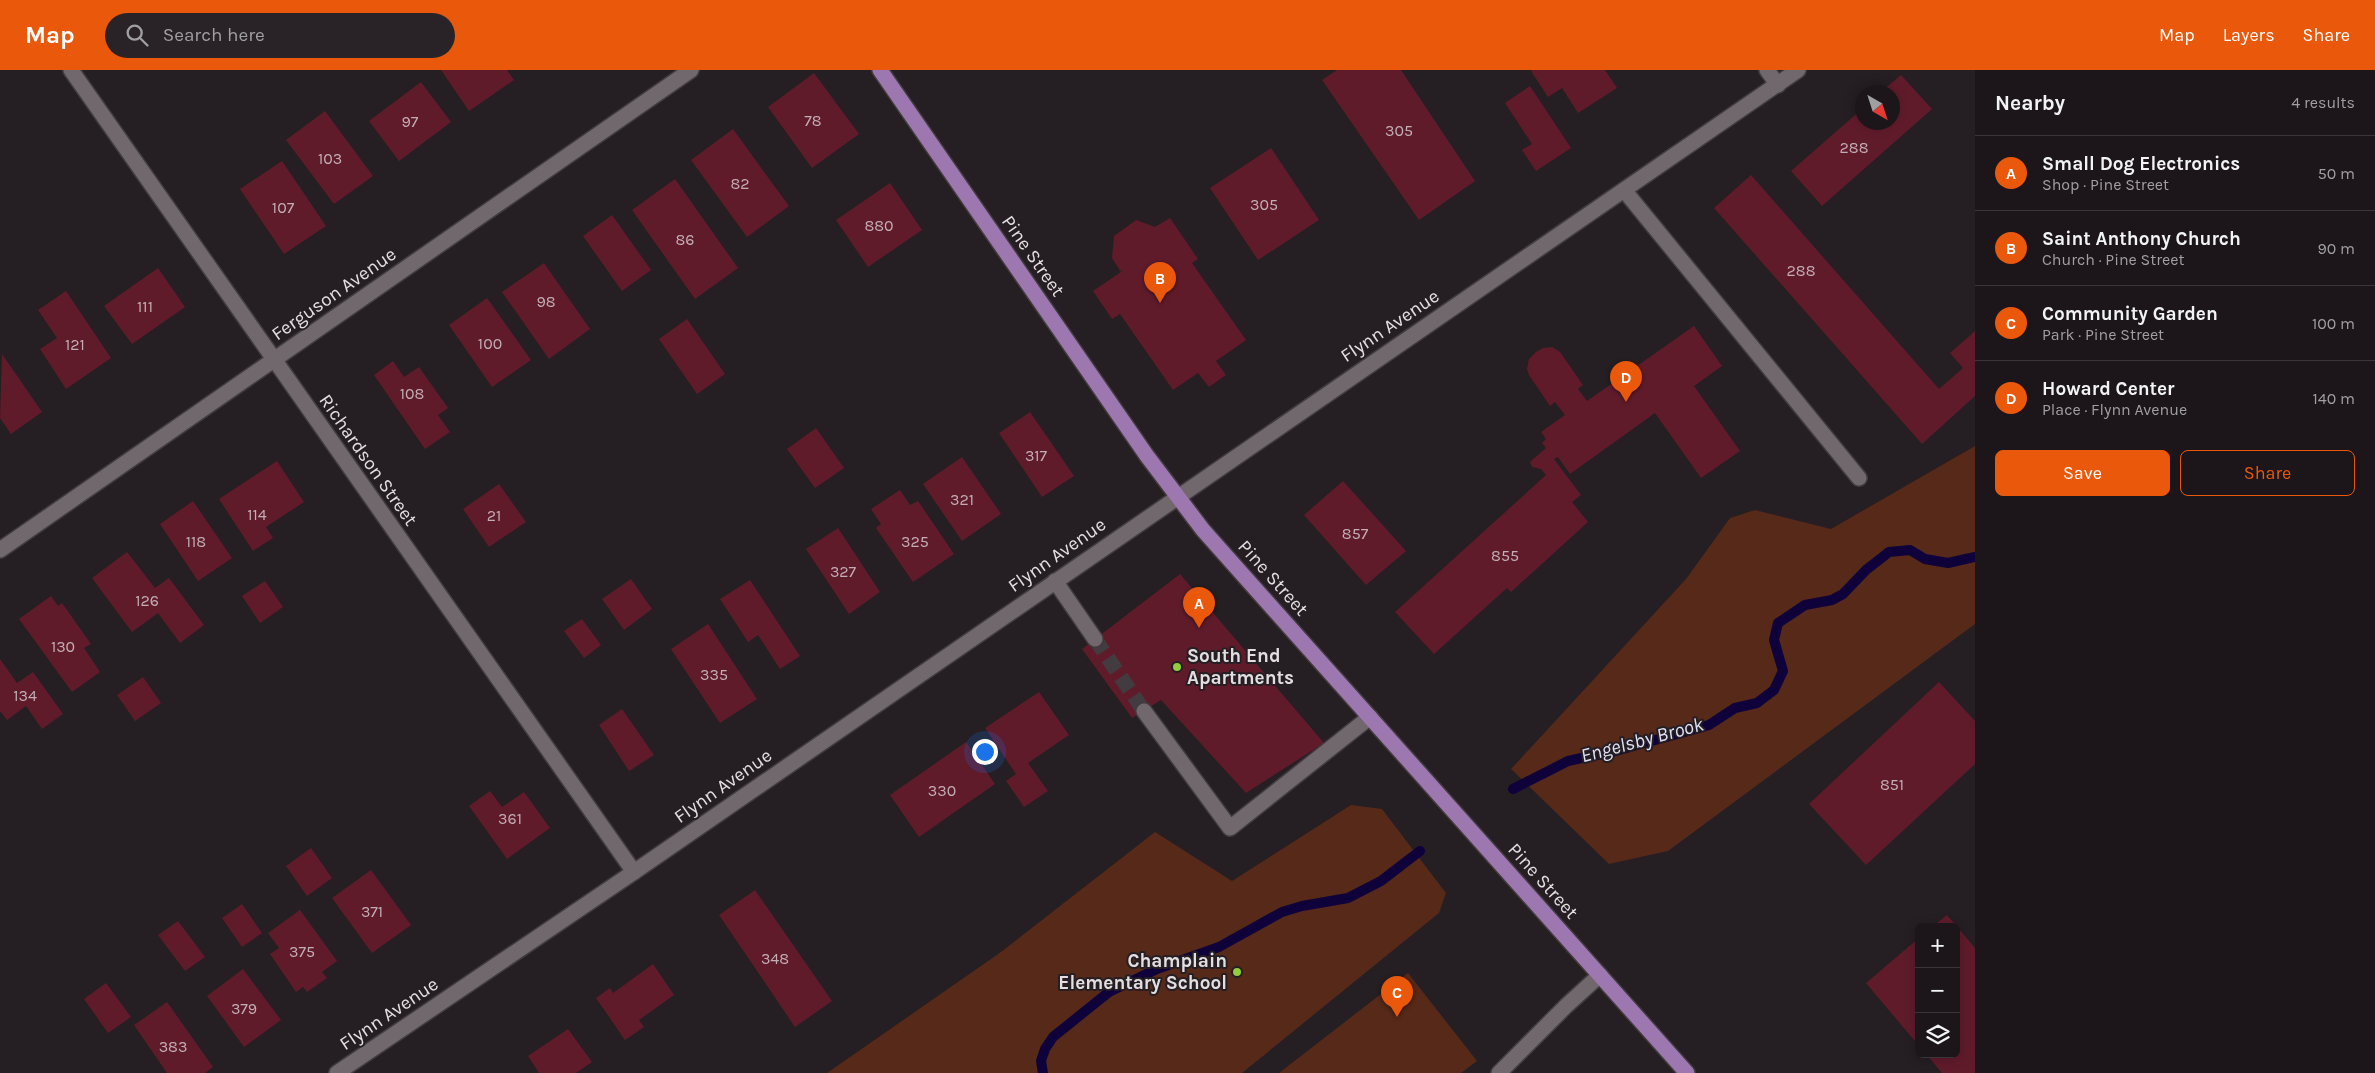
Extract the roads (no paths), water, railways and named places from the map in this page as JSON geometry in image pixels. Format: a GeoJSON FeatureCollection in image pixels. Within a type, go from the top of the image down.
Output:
{"type":"FeatureCollection","features":[{"type":"Feature","properties":{"kind":"main road","name":"Pine Street"},"geometry":{"type":"LineString","coordinates":[[880,70],[1203,530],[1687,1073]]}},
{"type":"Feature","properties":{"kind":"street","name":"Richardson Street"},"geometry":{"type":"LineString","coordinates":[[71,70],[634,872]]}},
{"type":"Feature","properties":{"kind":"street","name":"Ferguson Avenue"},"geometry":{"type":"LineString","coordinates":[[0,550],[691,70]]}},
{"type":"Feature","properties":{"kind":"street"},"geometry":{"type":"LineString","coordinates":[[1767,70],[1778,85]]}},
{"type":"Feature","properties":{"kind":"street","name":"Flynn Avenue"},"geometry":{"type":"LineString","coordinates":[[337,1073],[634,872],[1055,580],[1798,70]]}},
{"type":"Feature","properties":{"kind":"street"},"geometry":{"type":"LineString","coordinates":[[1624,190],[1859,478]]}},
{"type":"Feature","properties":{"kind":"street"},"geometry":{"type":"LineString","coordinates":[[1055,580],[1095,640]]}},
{"type":"Feature","properties":{"kind":"street"},"geometry":{"type":"LineString","coordinates":[[1144,711],[1230,828],[1370,716]]}},
{"type":"Feature","properties":{"kind":"street"},"geometry":{"type":"LineString","coordinates":[[1499,1073],[1600,975]]}},
{"type":"Feature","properties":{"kind":"waterway","name":"Engelsby Brook"},"geometry":{"type":"LineString","coordinates":[[1513,789],[1568,761],[1619,750],[1709,725],[1735,708],[1757,703],[1774,690],[1783,671],[1774,640],[1778,623],[1805,605],[1832,600],[1843,594],[1866,570],[1889,552],[1910,550],[1925,559],[1948,563],[1975,557]]}},
{"type":"Feature","properties":{"kind":"waterway","name":"Engelsby Brook"},"geometry":{"type":"LineString","coordinates":[[1043,1073],[1041,1061],[1045,1049],[1053,1037],[1109,992],[1157,969],[1219,947],[1282,912],[1302,906],[1348,898],[1381,881],[1420,851]]}},
{"type":"Feature","properties":{"kind":"tunnel"},"geometry":{"type":"LineString","coordinates":[[1095,639],[1144,711]]}},
{"type":"Feature","properties":{"kind":"place","name":"Saint Anthony Church"},"geometry":{"type":"Point","coordinates":[1160,303]}},
{"type":"Feature","properties":{"kind":"place","name":"Howard Center"},"geometry":{"type":"Point","coordinates":[1626,402]}},
{"type":"Feature","properties":{"kind":"place","name":"Small Dog Electronics"},"geometry":{"type":"Point","coordinates":[1199,628]}},
{"type":"Feature","properties":{"kind":"place","name":"South End Apartments"},"geometry":{"type":"Point","coordinates":[1177,667]}},
{"type":"Feature","properties":{"kind":"place","name":"Champlain Elementary School"},"geometry":{"type":"Point","coordinates":[1237,972]}},
{"type":"Feature","properties":{"kind":"place","name":"Community Garden"},"geometry":{"type":"Point","coordinates":[1397,1017]}}]}
